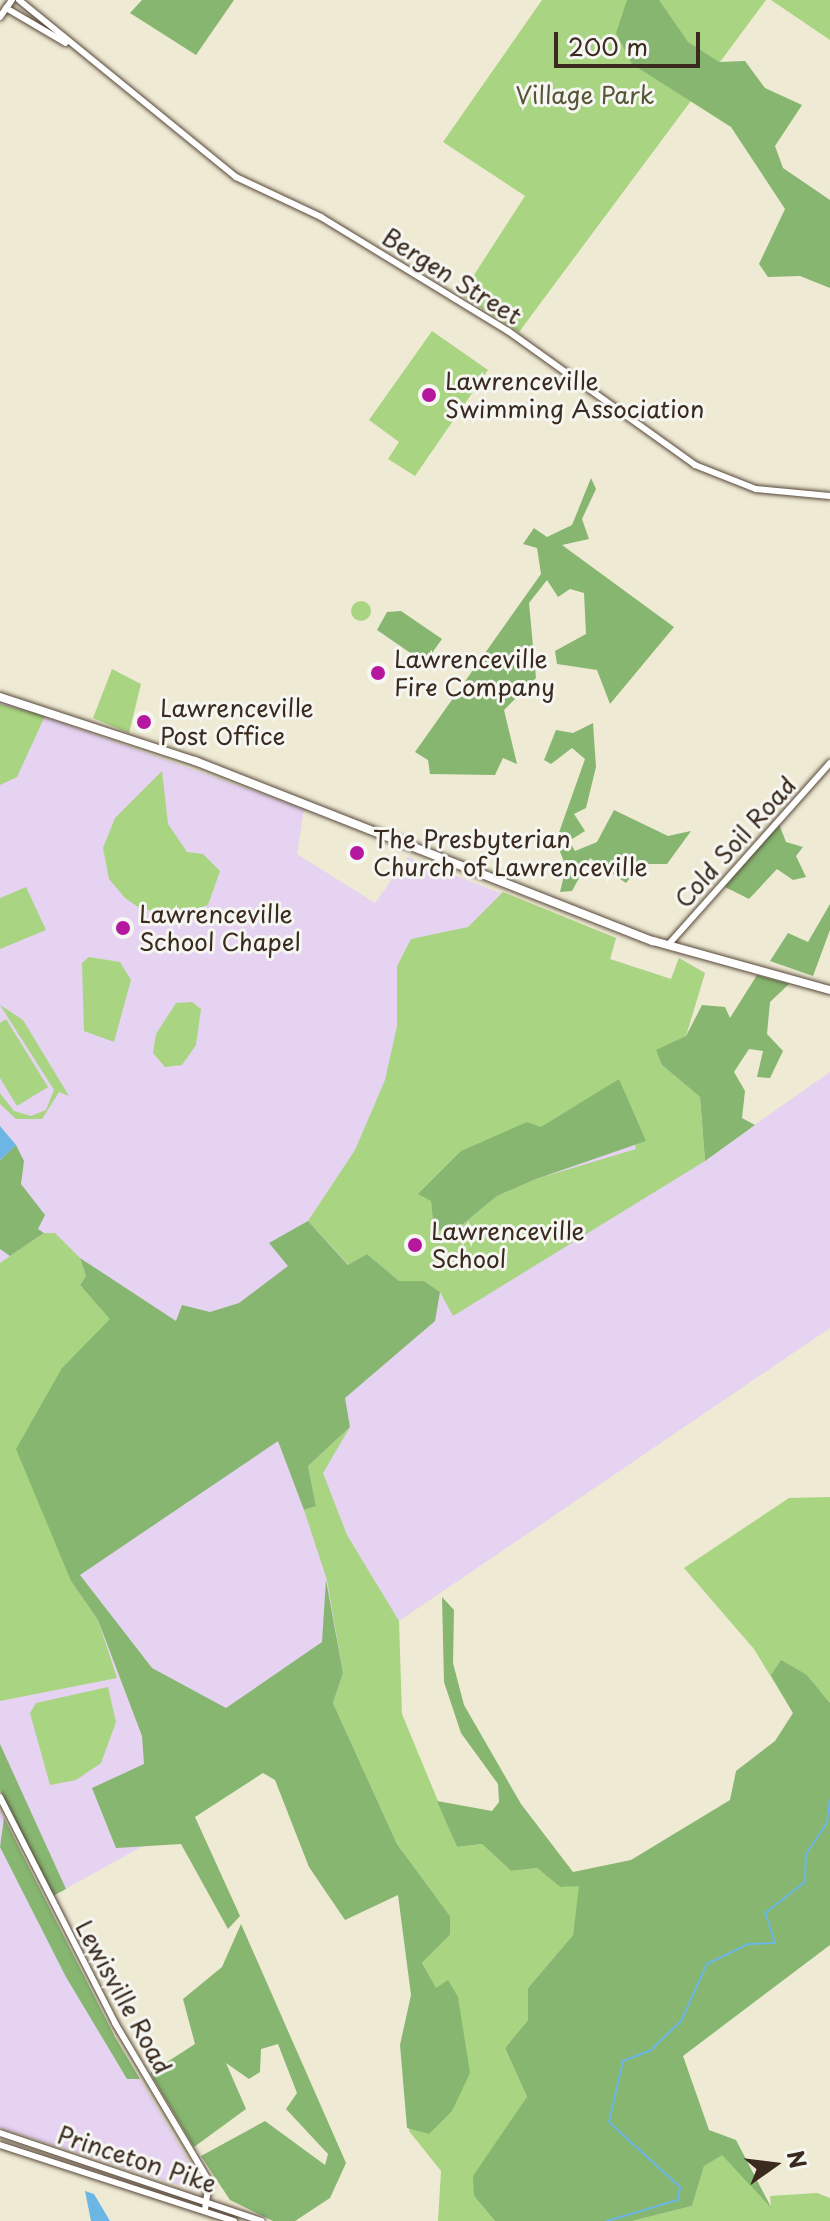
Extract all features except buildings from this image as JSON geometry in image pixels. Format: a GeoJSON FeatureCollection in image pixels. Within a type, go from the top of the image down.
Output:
{"type":"FeatureCollection","features":[{"type":"Feature","properties":{"kind":"highway"},"geometry":{"type":"LineString","coordinates":[[0,697],[195,761],[668,945],[830,990]]}},
{"type":"Feature","properties":{"kind":"street","name":"Bergen Street"},"geometry":{"type":"LineString","coordinates":[[19,0],[73,47]]}},
{"type":"Feature","properties":{"kind":"street","name":"Bergen Street"},"geometry":{"type":"LineString","coordinates":[[10,4],[28,11]]}},
{"type":"Feature","properties":{"kind":"street","name":"Bergen Street"},"geometry":{"type":"LineString","coordinates":[[10,4],[154,103],[236,177],[321,217],[508,331],[695,465],[756,489],[830,496]]}},
{"type":"Feature","properties":{"kind":"street"},"geometry":{"type":"LineString","coordinates":[[0,17],[10,4]]}},
{"type":"Feature","properties":{"kind":"street","name":"Cold Soil Road"},"geometry":{"type":"LineString","coordinates":[[668,945],[830,763]]}},
{"type":"Feature","properties":{"kind":"street","name":"Lewisville Road"},"geometry":{"type":"LineString","coordinates":[[0,1797],[115,2023],[209,2181],[209,2201]]}},
{"type":"Feature","properties":{"kind":"street","name":"Princeton Pike"},"geometry":{"type":"LineString","coordinates":[[0,2133],[262,2221]]}},
{"type":"Feature","properties":{"kind":"street","name":"Princeton Pike"},"geometry":{"type":"LineString","coordinates":[[0,2145],[234,2221]]}},
{"type":"Feature","properties":{"kind":"street"},"geometry":{"type":"LineString","coordinates":[[205,2211],[209,2201]]}},
{"type":"Feature","properties":{"kind":"shaded area","name":"Lawrenceville School"},"geometry":{"type":"Polygon","coordinates":[[[0,701],[304,809],[297,854],[375,903],[408,857],[616,938],[610,959],[671,979],[679,958],[705,973],[686,1036],[705,1160],[830,1072],[830,1328],[399,1621],[333,1703],[195,1817],[51,1897],[0,1790],[0,701]]]}},
{"type":"Feature","properties":{"kind":"shaded area"},"geometry":{"type":"Polygon","coordinates":[[[0,1810],[115,2037],[204,2187],[197,2191],[0,2128],[0,1810]]]}},
{"type":"Feature","properties":{"kind":"green space"},"geometry":{"type":"Polygon","coordinates":[[[142,0],[234,0],[196,55],[130,13],[142,0]]]}},
{"type":"Feature","properties":{"kind":"green space","name":"Village Park"},"geometry":{"type":"Polygon","coordinates":[[[542,0],[766,0],[519,332],[461,295],[525,196],[443,142],[542,0]]]}},
{"type":"Feature","properties":{"kind":"green space"},"geometry":{"type":"Polygon","coordinates":[[[627,0],[659,0],[688,42],[719,62],[745,61],[765,88],[802,105],[775,146],[783,168],[830,200],[830,288],[800,276],[768,277],[759,264],[785,209],[731,127],[632,64],[616,33],[627,0]]]}},
{"type":"Feature","properties":{"kind":"green space"},"geometry":{"type":"Polygon","coordinates":[[[771,0],[830,0],[830,40],[771,0]]]}},
{"type":"Feature","properties":{"kind":"green space","name":"Lawrenceville Swimming Association"},"geometry":{"type":"Polygon","coordinates":[[[432,331],[488,370],[415,476],[388,459],[399,442],[369,420],[432,331]]]}},
{"type":"Feature","properties":{"kind":"green space"},"geometry":{"type":"Polygon","coordinates":[[[591,478],[596,489],[582,519],[589,539],[562,545],[674,627],[610,704],[597,670],[557,664],[555,651],[586,634],[584,593],[570,589],[558,597],[547,580],[529,603],[536,678],[504,710],[517,764],[503,758],[495,775],[430,774],[428,760],[415,752],[541,574],[537,548],[523,544],[534,528],[547,537],[572,525],[591,478]]]}},
{"type":"Feature","properties":{"kind":"green space"},"geometry":{"type":"Polygon","coordinates":[[[361,601],[368,604],[371,611],[368,618],[361,621],[354,618],[351,611],[354,604],[361,601]]]}},
{"type":"Feature","properties":{"kind":"green space"},"geometry":{"type":"Polygon","coordinates":[[[401,611],[442,639],[425,663],[377,630],[387,612],[401,611]]]}},
{"type":"Feature","properties":{"kind":"green space"},"geometry":{"type":"Polygon","coordinates":[[[112,669],[141,684],[129,733],[93,718],[112,669]]]}},
{"type":"Feature","properties":{"kind":"green space"},"geometry":{"type":"Polygon","coordinates":[[[0,704],[45,716],[17,777],[0,785],[0,704]]]}},
{"type":"Feature","properties":{"kind":"green space"},"geometry":{"type":"Polygon","coordinates":[[[593,723],[596,767],[586,808],[574,814],[585,831],[569,841],[575,851],[597,842],[614,810],[668,836],[691,831],[667,864],[641,864],[626,883],[590,858],[572,891],[560,892],[566,867],[556,841],[585,759],[572,748],[551,764],[544,760],[556,730],[573,733],[593,723]]]}},
{"type":"Feature","properties":{"kind":"green space"},"geometry":{"type":"Polygon","coordinates":[[[162,771],[168,824],[187,852],[203,854],[220,871],[208,905],[184,914],[141,909],[125,898],[109,879],[103,848],[115,818],[162,771]]]}},
{"type":"Feature","properties":{"kind":"green space"},"geometry":{"type":"Polygon","coordinates":[[[779,824],[786,842],[803,847],[796,856],[806,877],[793,880],[777,869],[749,899],[725,887],[779,824]]]}},
{"type":"Feature","properties":{"kind":"green space"},"geometry":{"type":"Polygon","coordinates":[[[26,887],[46,930],[0,949],[0,898],[26,887]]]}},
{"type":"Feature","properties":{"kind":"green space"},"geometry":{"type":"Polygon","coordinates":[[[503,892],[616,938],[610,959],[671,979],[679,958],[705,973],[686,1036],[662,1065],[700,1097],[705,1161],[453,1316],[440,1292],[424,1281],[399,1281],[367,1254],[349,1265],[308,1221],[355,1150],[385,1080],[397,1026],[397,966],[411,939],[468,927],[503,892]],[[619,1079],[431,1201],[434,1231],[463,1224],[497,1196],[536,1179],[636,1149],[619,1079]]]}},
{"type":"Feature","properties":{"kind":"green space"},"geometry":{"type":"Polygon","coordinates":[[[830,904],[830,930],[813,976],[770,961],[788,933],[808,942],[830,904]]]}},
{"type":"Feature","properties":{"kind":"green space"},"geometry":{"type":"Polygon","coordinates":[[[89,957],[120,962],[131,980],[114,1042],[84,1031],[82,963],[89,957]]]}},
{"type":"Feature","properties":{"kind":"green space"},"geometry":{"type":"Polygon","coordinates":[[[757,975],[789,984],[770,1002],[767,1034],[783,1051],[770,1078],[757,1077],[763,1051],[749,1049],[734,1072],[745,1091],[742,1118],[755,1125],[705,1161],[700,1097],[662,1065],[656,1050],[686,1036],[702,1005],[725,1007],[730,1018],[757,975]]]}},
{"type":"Feature","properties":{"kind":"green space"},"geometry":{"type":"Polygon","coordinates":[[[192,1002],[201,1009],[196,1045],[182,1065],[165,1067],[153,1053],[156,1034],[176,1003],[192,1002]]]}},
{"type":"Feature","properties":{"kind":"green space"},"geometry":{"type":"Polygon","coordinates":[[[0,1005],[23,1020],[69,1096],[59,1092],[42,1119],[16,1119],[0,1104],[0,1093],[14,1111],[31,1116],[46,1110],[54,1090],[0,1005]]]}},
{"type":"Feature","properties":{"kind":"green space"},"geometry":{"type":"Polygon","coordinates":[[[6,1019],[48,1087],[17,1106],[0,1078],[0,1023],[6,1019]]]}},
{"type":"Feature","properties":{"kind":"green space"},"geometry":{"type":"Polygon","coordinates":[[[619,1079],[646,1141],[536,1179],[497,1196],[463,1224],[434,1232],[431,1201],[418,1194],[461,1151],[527,1122],[541,1127],[619,1079]]]}},
{"type":"Feature","properties":{"kind":"green space"},"geometry":{"type":"Polygon","coordinates":[[[16,1145],[24,1161],[21,1184],[45,1215],[38,1229],[44,1233],[10,1256],[0,1249],[0,1160],[16,1145]]]}},
{"type":"Feature","properties":{"kind":"green space"},"geometry":{"type":"Polygon","coordinates":[[[308,1221],[348,1265],[367,1254],[399,1281],[424,1281],[440,1292],[435,1321],[345,1398],[350,1427],[308,1466],[316,1506],[304,1510],[278,1441],[80,1575],[152,1668],[226,1708],[322,1642],[326,1580],[343,1673],[333,1703],[397,1844],[450,1916],[450,1935],[422,1963],[436,1988],[448,1980],[458,1997],[470,2073],[452,2111],[429,2134],[407,2128],[400,2045],[411,1995],[398,1895],[345,1920],[309,1867],[275,1780],[263,1773],[195,1817],[240,1916],[228,1929],[181,1844],[116,1848],[92,1788],[144,1764],[142,1736],[98,1620],[71,1581],[16,1449],[62,1368],[110,1319],[80,1285],[86,1276],[80,1258],[176,1321],[182,1305],[210,1312],[239,1303],[288,1266],[269,1243],[308,1221]]]}},
{"type":"Feature","properties":{"kind":"green space"},"geometry":{"type":"Polygon","coordinates":[[[44,1233],[55,1233],[80,1258],[86,1276],[80,1285],[111,1319],[62,1368],[71,1581],[98,1620],[117,1678],[0,1701],[0,1263],[44,1233]]]}},
{"type":"Feature","properties":{"kind":"green space"},"geometry":{"type":"Polygon","coordinates":[[[350,1427],[323,1473],[347,1535],[399,1621],[402,1714],[457,1847],[482,1844],[511,1871],[537,1868],[560,1887],[580,1885],[573,1935],[528,1988],[528,2020],[505,2048],[527,2097],[474,2196],[495,2221],[438,2221],[441,2171],[409,2131],[436,1989],[422,1963],[450,1935],[450,1916],[397,1844],[333,1703],[343,1673],[327,1580],[304,1510],[316,1506],[308,1466],[350,1427]]]}},
{"type":"Feature","properties":{"kind":"green space"},"geometry":{"type":"Polygon","coordinates":[[[830,1497],[830,1703],[807,1675],[793,1713],[754,1649],[684,1568],[789,1498],[830,1497]]]}},
{"type":"Feature","properties":{"kind":"green space"},"geometry":{"type":"Polygon","coordinates":[[[442,1597],[454,1610],[453,1663],[464,1705],[521,1804],[573,1872],[631,1860],[730,1800],[736,1771],[775,1741],[793,1713],[771,1675],[781,1660],[807,1675],[830,1703],[830,1945],[683,2056],[709,2130],[736,2140],[772,2209],[722,2155],[704,2166],[692,2206],[632,2221],[495,2221],[474,2196],[473,2176],[527,2097],[505,2048],[528,2020],[528,1988],[573,1935],[579,1886],[560,1887],[537,1868],[511,1871],[482,1844],[457,1847],[437,1801],[492,1811],[499,1802],[498,1784],[461,1733],[444,1682],[442,1597]]]}},
{"type":"Feature","properties":{"kind":"green space"},"geometry":{"type":"Polygon","coordinates":[[[108,1687],[116,1722],[101,1763],[76,1780],[50,1785],[30,1713],[36,1703],[108,1687]]]}},
{"type":"Feature","properties":{"kind":"green space"},"geometry":{"type":"Polygon","coordinates":[[[0,1744],[66,1889],[51,1897],[0,1790],[0,1744]]]}},
{"type":"Feature","properties":{"kind":"green space"},"geometry":{"type":"Polygon","coordinates":[[[4,1818],[115,2037],[140,2079],[127,2079],[66,1977],[0,1847],[4,1818]]]}},
{"type":"Feature","properties":{"kind":"green space"},"geometry":{"type":"Polygon","coordinates":[[[241,1924],[346,2163],[330,2198],[295,2221],[273,2221],[230,2200],[201,2156],[265,2121],[325,2165],[328,2154],[286,2109],[297,2093],[278,2044],[261,2049],[260,2072],[249,2079],[226,2063],[246,2109],[194,2147],[150,2073],[195,2044],[183,1999],[222,1967],[241,1924]]]}},
{"type":"Feature","properties":{"kind":"green space"},"geometry":{"type":"Polygon","coordinates":[[[722,2154],[771,2208],[770,2196],[817,2193],[830,2198],[830,2221],[632,2221],[692,2206],[704,2165],[722,2154]]]}},
{"type":"Feature","properties":{"kind":"water"},"geometry":{"type":"Polygon","coordinates":[[[0,1126],[16,1145],[0,1160],[0,1126]]]}},
{"type":"Feature","properties":{"kind":"water"},"geometry":{"type":"Polygon","coordinates":[[[85,2191],[94,2194],[110,2221],[91,2221],[85,2191]]]}},
{"type":"Feature","properties":{"kind":"waterway"},"geometry":{"type":"LineString","coordinates":[[607,2221],[678,2200],[680,2187],[609,2122],[623,2061],[651,2050],[681,2021],[707,1964],[748,1944],[775,1943],[765,1913],[805,1882],[806,1854],[827,1823],[830,1800]]}},
{"type":"Feature","properties":{"kind":"place","name":"Lawrenceville Swimming Association"},"geometry":{"type":"Point","coordinates":[429,395]}},
{"type":"Feature","properties":{"kind":"place","name":"Lawrenceville Fire Company"},"geometry":{"type":"Point","coordinates":[378,673]}},
{"type":"Feature","properties":{"kind":"place","name":"Lawrenceville Post Office"},"geometry":{"type":"Point","coordinates":[144,722]}},
{"type":"Feature","properties":{"kind":"place","name":"The Presbyterian Church of Lawrenceville"},"geometry":{"type":"Point","coordinates":[357,853]}},
{"type":"Feature","properties":{"kind":"place","name":"Lawrenceville School Chapel"},"geometry":{"type":"Point","coordinates":[123,928]}},
{"type":"Feature","properties":{"kind":"place","name":"Lawrenceville School"},"geometry":{"type":"Point","coordinates":[415,1245]}}]}
